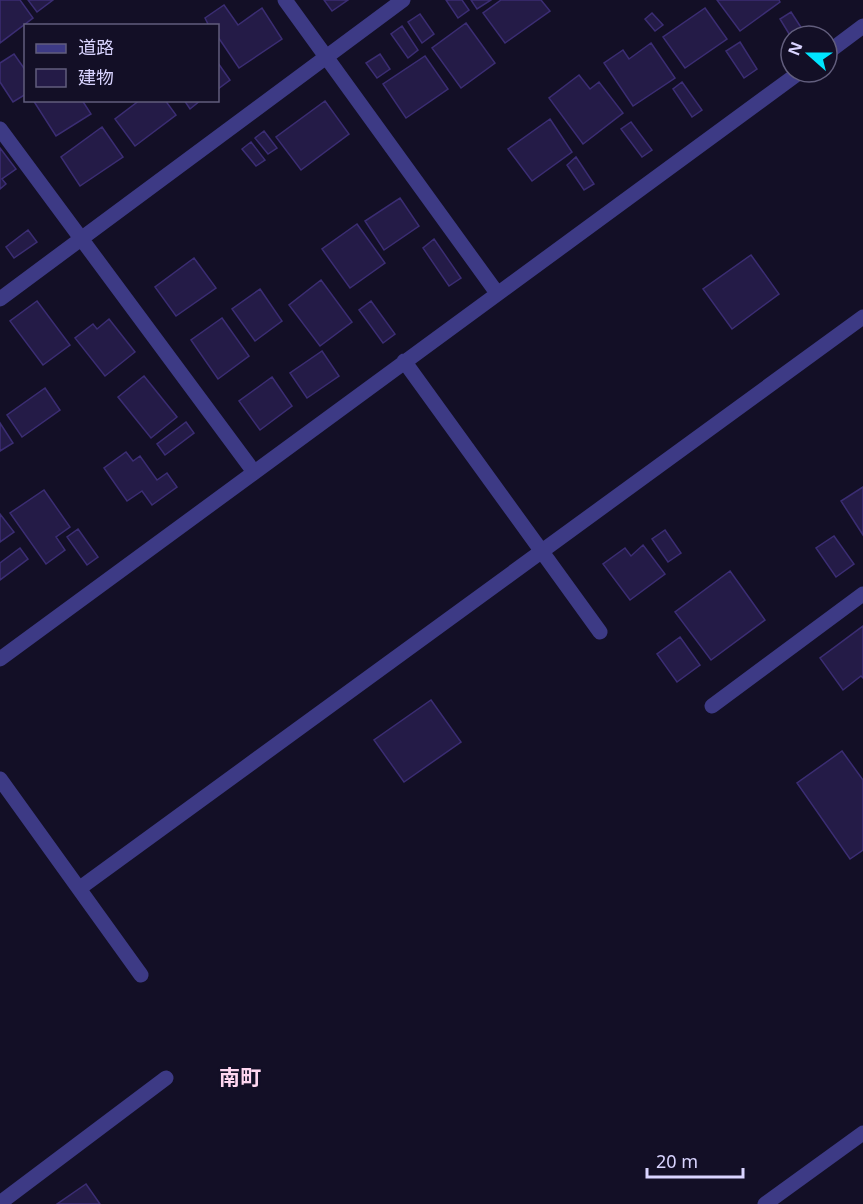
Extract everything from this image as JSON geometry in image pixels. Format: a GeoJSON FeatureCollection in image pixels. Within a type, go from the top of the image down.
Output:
{"type":"FeatureCollection","features":[{"type":"Feature","properties":{"kind":"street"},"geometry":{"type":"LineString","coordinates":[[285,0],[497,293]]}},
{"type":"Feature","properties":{"kind":"street"},"geometry":{"type":"LineString","coordinates":[[0,299],[403,0]]}},
{"type":"Feature","properties":{"kind":"street"},"geometry":{"type":"LineString","coordinates":[[839,44],[863,26]]}},
{"type":"Feature","properties":{"kind":"street"},"geometry":{"type":"LineString","coordinates":[[3,652],[254,472],[784,84]]}},
{"type":"Feature","properties":{"kind":"street"},"geometry":{"type":"LineString","coordinates":[[0,129],[254,472]]}},
{"type":"Feature","properties":{"kind":"street"},"geometry":{"type":"LineString","coordinates":[[80,888],[863,317]]}},
{"type":"Feature","properties":{"kind":"street"},"geometry":{"type":"LineString","coordinates":[[404,362],[600,632]]}},
{"type":"Feature","properties":{"kind":"street"},"geometry":{"type":"LineString","coordinates":[[712,706],[863,594]]}},
{"type":"Feature","properties":{"kind":"street"},"geometry":{"type":"LineString","coordinates":[[0,779],[141,975]]}},
{"type":"Feature","properties":{"kind":"street"},"geometry":{"type":"LineString","coordinates":[[0,1203],[165,1078]]}},
{"type":"Feature","properties":{"kind":"street"},"geometry":{"type":"LineString","coordinates":[[765,1204],[863,1133]]}},
{"type":"Feature","properties":{"kind":"building"},"geometry":{"type":"Polygon","coordinates":[[[0,0],[20,0],[33,18],[0,43],[0,0]]]}},
{"type":"Feature","properties":{"kind":"building"},"geometry":{"type":"Polygon","coordinates":[[[28,0],[53,0],[37,12],[28,0]]]}},
{"type":"Feature","properties":{"kind":"building"},"geometry":{"type":"Polygon","coordinates":[[[324,0],[348,0],[332,11],[324,0]]]}},
{"type":"Feature","properties":{"kind":"building"},"geometry":{"type":"Polygon","coordinates":[[[446,0],[462,0],[469,10],[458,18],[446,0]]]}},
{"type":"Feature","properties":{"kind":"building"},"geometry":{"type":"Polygon","coordinates":[[[471,0],[491,0],[477,9],[471,0]]]}},
{"type":"Feature","properties":{"kind":"building"},"geometry":{"type":"Polygon","coordinates":[[[501,0],[541,0],[550,11],[505,43],[483,13],[501,0]]]}},
{"type":"Feature","properties":{"kind":"building"},"geometry":{"type":"Polygon","coordinates":[[[717,0],[779,0],[780,2],[740,31],[717,0]]]}},
{"type":"Feature","properties":{"kind":"building"},"geometry":{"type":"Polygon","coordinates":[[[224,5],[238,25],[262,8],[282,39],[239,68],[219,38],[219,24],[208,24],[205,18],[224,5]]]}},
{"type":"Feature","properties":{"kind":"building"},"geometry":{"type":"Polygon","coordinates":[[[705,8],[727,39],[685,68],[663,37],[705,8]]]}},
{"type":"Feature","properties":{"kind":"building"},"geometry":{"type":"Polygon","coordinates":[[[791,12],[799,24],[783,24],[780,19],[791,12]]]}},
{"type":"Feature","properties":{"kind":"building"},"geometry":{"type":"Polygon","coordinates":[[[652,13],[663,25],[655,31],[645,19],[652,13]]]}},
{"type":"Feature","properties":{"kind":"building"},"geometry":{"type":"Polygon","coordinates":[[[420,14],[434,34],[422,43],[408,22],[420,14]]]}},
{"type":"Feature","properties":{"kind":"building"},"geometry":{"type":"Polygon","coordinates":[[[466,23],[495,63],[461,88],[432,48],[466,23]]]}},
{"type":"Feature","properties":{"kind":"building"},"geometry":{"type":"Polygon","coordinates":[[[402,26],[418,50],[408,58],[391,34],[402,26]]]}},
{"type":"Feature","properties":{"kind":"building"},"geometry":{"type":"Polygon","coordinates":[[[740,42],[757,69],[744,78],[726,51],[740,42]]]}},
{"type":"Feature","properties":{"kind":"building"},"geometry":{"type":"Polygon","coordinates":[[[651,43],[675,78],[633,106],[604,63],[623,50],[629,59],[651,43]]]}},
{"type":"Feature","properties":{"kind":"building"},"geometry":{"type":"Polygon","coordinates":[[[14,54],[24,68],[24,95],[13,102],[0,82],[0,63],[14,54]]]}},
{"type":"Feature","properties":{"kind":"building"},"geometry":{"type":"Polygon","coordinates":[[[380,54],[390,69],[377,78],[366,63],[380,54]]]}},
{"type":"Feature","properties":{"kind":"building"},"geometry":{"type":"Polygon","coordinates":[[[425,56],[448,89],[406,118],[383,84],[425,56]]]}},
{"type":"Feature","properties":{"kind":"building"},"geometry":{"type":"Polygon","coordinates":[[[219,64],[230,80],[219,88],[219,64]]]}},
{"type":"Feature","properties":{"kind":"building"},"geometry":{"type":"Polygon","coordinates":[[[579,75],[590,89],[599,82],[623,113],[583,144],[549,98],[579,75]]]}},
{"type":"Feature","properties":{"kind":"building"},"geometry":{"type":"Polygon","coordinates":[[[682,82],[702,110],[692,117],[673,89],[682,82]]]}},
{"type":"Feature","properties":{"kind":"building"},"geometry":{"type":"Polygon","coordinates":[[[325,101],[349,134],[301,170],[276,137],[325,101]]]}},
{"type":"Feature","properties":{"kind":"building"},"geometry":{"type":"Polygon","coordinates":[[[34,102],[83,102],[91,114],[56,136],[34,102]]]}},
{"type":"Feature","properties":{"kind":"building"},"geometry":{"type":"Polygon","coordinates":[[[137,102],[166,102],[176,115],[135,146],[115,119],[137,102]]]}},
{"type":"Feature","properties":{"kind":"building"},"geometry":{"type":"Polygon","coordinates":[[[185,102],[199,102],[190,109],[185,102]]]}},
{"type":"Feature","properties":{"kind":"building"},"geometry":{"type":"Polygon","coordinates":[[[550,119],[572,152],[532,181],[508,149],[550,119]]]}},
{"type":"Feature","properties":{"kind":"building"},"geometry":{"type":"Polygon","coordinates":[[[631,122],[652,150],[642,157],[621,129],[631,122]]]}},
{"type":"Feature","properties":{"kind":"building"},"geometry":{"type":"Polygon","coordinates":[[[102,127],[123,157],[80,186],[61,157],[102,127]]]}},
{"type":"Feature","properties":{"kind":"building"},"geometry":{"type":"Polygon","coordinates":[[[264,131],[277,148],[268,154],[255,138],[264,131]]]}},
{"type":"Feature","properties":{"kind":"building"},"geometry":{"type":"Polygon","coordinates":[[[251,142],[265,160],[256,166],[242,149],[251,142]]]}},
{"type":"Feature","properties":{"kind":"building"},"geometry":{"type":"Polygon","coordinates":[[[0,148],[16,169],[2,179],[6,184],[0,189],[0,148]]]}},
{"type":"Feature","properties":{"kind":"building"},"geometry":{"type":"Polygon","coordinates":[[[576,157],[594,184],[584,190],[567,165],[576,157]]]}},
{"type":"Feature","properties":{"kind":"building"},"geometry":{"type":"Polygon","coordinates":[[[400,198],[419,226],[384,250],[365,221],[400,198]]]}},
{"type":"Feature","properties":{"kind":"building"},"geometry":{"type":"Polygon","coordinates":[[[357,224],[385,263],[350,288],[322,249],[357,224]]]}},
{"type":"Feature","properties":{"kind":"building"},"geometry":{"type":"Polygon","coordinates":[[[28,230],[37,242],[14,258],[6,247],[28,230]]]}},
{"type":"Feature","properties":{"kind":"building"},"geometry":{"type":"Polygon","coordinates":[[[434,239],[461,278],[449,286],[423,248],[434,239]]]}},
{"type":"Feature","properties":{"kind":"building"},"geometry":{"type":"Polygon","coordinates":[[[751,255],[779,294],[732,329],[703,289],[751,255]]]}},
{"type":"Feature","properties":{"kind":"building"},"geometry":{"type":"Polygon","coordinates":[[[194,258],[216,288],[176,316],[155,287],[194,258]]]}},
{"type":"Feature","properties":{"kind":"building"},"geometry":{"type":"Polygon","coordinates":[[[321,280],[352,322],[320,346],[289,305],[321,280]]]}},
{"type":"Feature","properties":{"kind":"building"},"geometry":{"type":"Polygon","coordinates":[[[260,289],[282,321],[255,341],[232,309],[260,289]]]}},
{"type":"Feature","properties":{"kind":"building"},"geometry":{"type":"Polygon","coordinates":[[[37,301],[70,345],[43,365],[10,321],[37,301]]]}},
{"type":"Feature","properties":{"kind":"building"},"geometry":{"type":"Polygon","coordinates":[[[371,301],[395,334],[383,343],[359,310],[371,301]]]}},
{"type":"Feature","properties":{"kind":"building"},"geometry":{"type":"Polygon","coordinates":[[[222,318],[249,356],[218,379],[191,340],[222,318]]]}},
{"type":"Feature","properties":{"kind":"building"},"geometry":{"type":"Polygon","coordinates":[[[109,319],[135,352],[105,376],[75,338],[93,324],[97,329],[109,319]]]}},
{"type":"Feature","properties":{"kind":"building"},"geometry":{"type":"Polygon","coordinates":[[[322,351],[339,376],[307,398],[290,373],[322,351]]]}},
{"type":"Feature","properties":{"kind":"building"},"geometry":{"type":"Polygon","coordinates":[[[144,376],[177,417],[151,438],[118,397],[144,376]]]}},
{"type":"Feature","properties":{"kind":"building"},"geometry":{"type":"Polygon","coordinates":[[[272,377],[292,406],[260,430],[239,401],[272,377]]]}},
{"type":"Feature","properties":{"kind":"building"},"geometry":{"type":"Polygon","coordinates":[[[45,388],[60,410],[22,437],[7,415],[45,388]]]}},
{"type":"Feature","properties":{"kind":"building"},"geometry":{"type":"Polygon","coordinates":[[[186,422],[194,433],[165,455],[157,444],[186,422]]]}},
{"type":"Feature","properties":{"kind":"building"},"geometry":{"type":"Polygon","coordinates":[[[0,423],[13,443],[0,451],[0,423]]]}},
{"type":"Feature","properties":{"kind":"building"},"geometry":{"type":"Polygon","coordinates":[[[126,452],[133,461],[140,456],[157,480],[167,473],[177,487],[152,505],[142,491],[127,501],[104,468],[126,452]]]}},
{"type":"Feature","properties":{"kind":"building"},"geometry":{"type":"Polygon","coordinates":[[[863,487],[863,535],[841,501],[863,487]]]}},
{"type":"Feature","properties":{"kind":"building"},"geometry":{"type":"Polygon","coordinates":[[[44,490],[70,527],[56,537],[65,550],[46,564],[10,513],[44,490]]]}},
{"type":"Feature","properties":{"kind":"building"},"geometry":{"type":"Polygon","coordinates":[[[0,514],[14,532],[0,542],[0,514]]]}},
{"type":"Feature","properties":{"kind":"building"},"geometry":{"type":"Polygon","coordinates":[[[78,529],[98,557],[87,565],[67,537],[78,529]]]}},
{"type":"Feature","properties":{"kind":"building"},"geometry":{"type":"Polygon","coordinates":[[[665,530],[681,553],[668,562],[652,539],[665,530]]]}},
{"type":"Feature","properties":{"kind":"building"},"geometry":{"type":"Polygon","coordinates":[[[834,536],[854,564],[836,577],[816,548],[834,536]]]}},
{"type":"Feature","properties":{"kind":"building"},"geometry":{"type":"Polygon","coordinates":[[[643,545],[665,574],[630,600],[603,564],[625,548],[631,556],[643,545]]]}},
{"type":"Feature","properties":{"kind":"building"},"geometry":{"type":"Polygon","coordinates":[[[20,548],[28,559],[0,580],[0,563],[20,548]]]}},
{"type":"Feature","properties":{"kind":"building"},"geometry":{"type":"Polygon","coordinates":[[[730,571],[765,620],[711,660],[675,612],[730,571]]]}},
{"type":"Feature","properties":{"kind":"building"},"geometry":{"type":"Polygon","coordinates":[[[863,626],[863,678],[861,676],[843,690],[820,658],[863,626]]]}},
{"type":"Feature","properties":{"kind":"building"},"geometry":{"type":"Polygon","coordinates":[[[680,637],[700,665],[677,682],[657,654],[680,637]]]}},
{"type":"Feature","properties":{"kind":"building"},"geometry":{"type":"Polygon","coordinates":[[[431,700],[461,742],[404,782],[374,740],[431,700]]]}},
{"type":"Feature","properties":{"kind":"building"},"geometry":{"type":"Polygon","coordinates":[[[842,751],[863,780],[863,850],[850,859],[797,783],[842,751]]]}},
{"type":"Feature","properties":{"kind":"building"},"geometry":{"type":"Polygon","coordinates":[[[86,1184],[100,1204],[57,1204],[86,1184]]]}},
{"type":"Feature","properties":{"kind":"district","name":"南町"},"geometry":{"type":"Point","coordinates":[240,1078]}}]}
